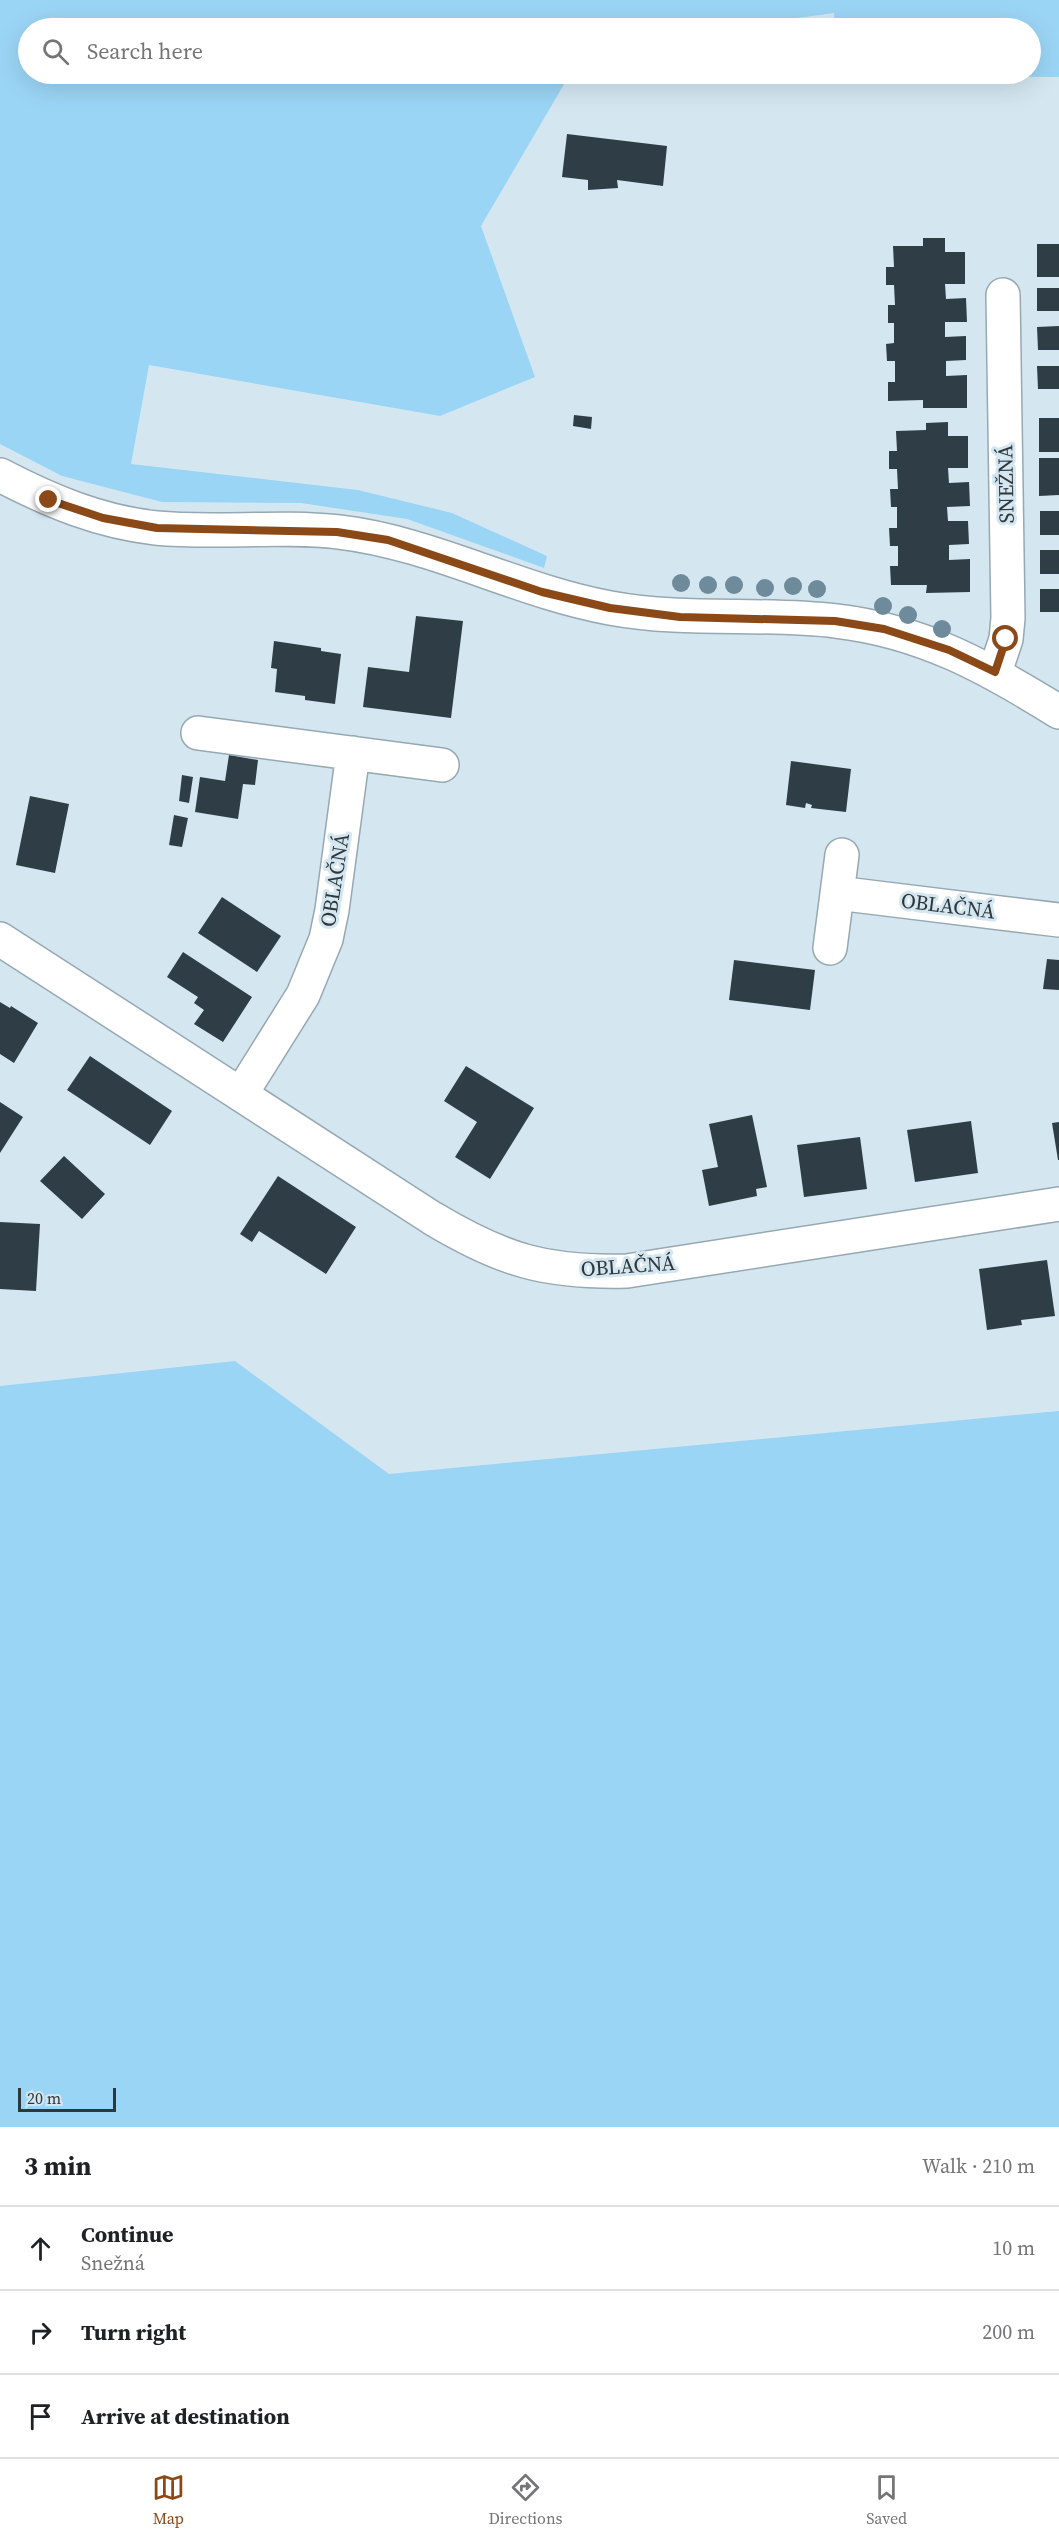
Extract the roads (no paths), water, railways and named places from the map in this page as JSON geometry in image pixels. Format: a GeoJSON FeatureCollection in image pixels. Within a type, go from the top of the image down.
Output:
{"type":"FeatureCollection","features":[{"type":"Feature","properties":{"kind":"street","name":"SNEŽNÁ"},"geometry":{"type":"LineString","coordinates":[[995,672],[1006,639],[1008,618],[1003,295]]}},
{"type":"Feature","properties":{"kind":"street"},"geometry":{"type":"LineString","coordinates":[[0,475],[49,500],[103,518],[157,528],[337,532],[388,540],[542,592],[610,608],[680,617],[835,621],[884,629],[949,650],[995,672],[1059,712]]}},
{"type":"Feature","properties":{"kind":"street"},"geometry":{"type":"LineString","coordinates":[[198,733],[442,765]]}},
{"type":"Feature","properties":{"kind":"street","name":"OBLAČNÁ"},"geometry":{"type":"LineString","coordinates":[[241,1095],[303,995],[326,939],[353,753]]}},
{"type":"Feature","properties":{"kind":"street"},"geometry":{"type":"LineString","coordinates":[[830,948],[842,855]]}},
{"type":"Feature","properties":{"kind":"street","name":"OBLAČNÁ"},"geometry":{"type":"LineString","coordinates":[[837,893],[1059,920]]}},
{"type":"Feature","properties":{"kind":"street","name":"OBLAČNÁ"},"geometry":{"type":"LineString","coordinates":[[0,939],[472,1242],[506,1256],[550,1268],[584,1272],[627,1270],[1059,1204]]}}]}
